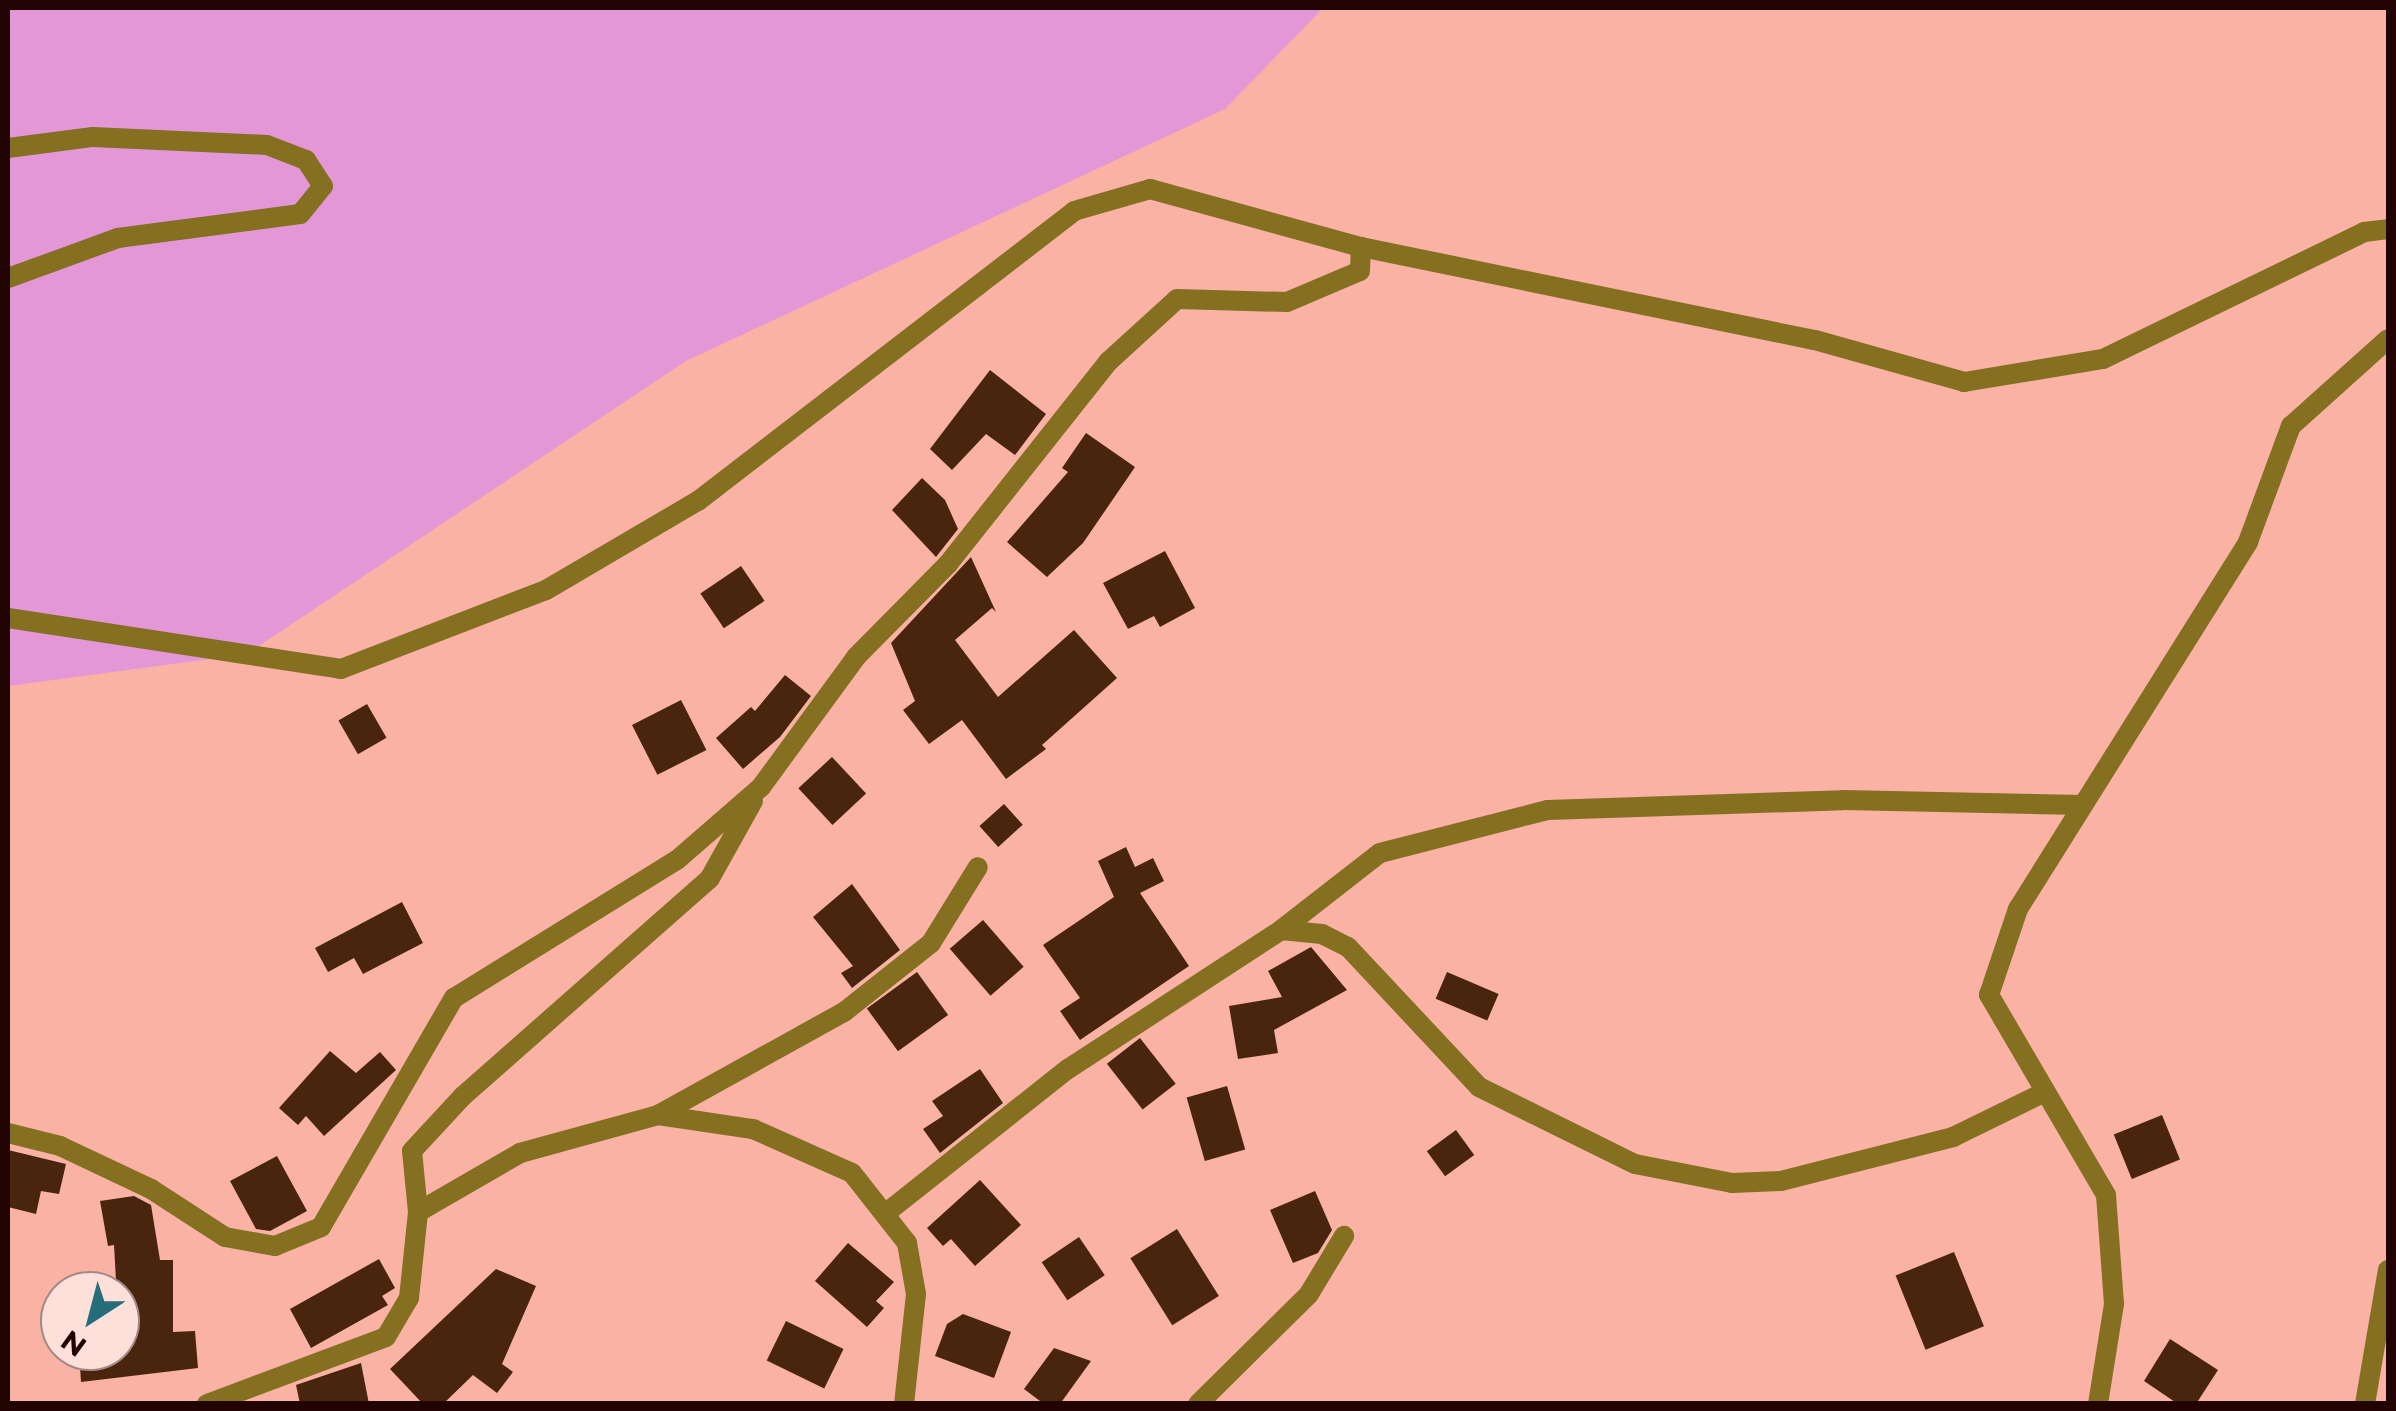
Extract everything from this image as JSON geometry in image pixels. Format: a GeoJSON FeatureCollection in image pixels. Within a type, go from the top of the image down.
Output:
{"type":"FeatureCollection","features":[{"type":"Feature","properties":{"kind":"street"},"geometry":{"type":"LineString","coordinates":[[8,148],[92,137],[268,145],[306,160],[323,186],[300,214],[118,238],[8,278]]}},
{"type":"Feature","properties":{"kind":"street"},"geometry":{"type":"LineString","coordinates":[[8,618],[341,669],[546,590],[698,501],[1074,211],[1150,189],[1362,247],[1815,340],[1964,382],[2103,358],[2364,232],[2388,229]]}},
{"type":"Feature","properties":{"kind":"street"},"geometry":{"type":"LineString","coordinates":[[206,1404],[386,1337],[409,1298],[418,1212],[412,1151],[463,1096],[710,878],[761,787],[856,657],[948,564],[1046,432],[1177,298],[1287,302],[1360,270],[1362,247]]}},
{"type":"Feature","properties":{"kind":"street"},"geometry":{"type":"LineString","coordinates":[[2098,1404],[2114,1304],[2106,1195],[1988,994],[2018,909],[2248,542],[2292,426],[2388,339]]}},
{"type":"Feature","properties":{"kind":"street"},"geometry":{"type":"LineString","coordinates":[[8,1133],[60,1146],[121,1175],[225,1237],[275,1246],[321,1227],[454,998],[677,860],[761,787]]}},
{"type":"Feature","properties":{"kind":"street"},"geometry":{"type":"LineString","coordinates":[[886,1213],[1068,1069],[1280,930],[1380,854],[1548,810],[1843,800],[2082,805]]}},
{"type":"Feature","properties":{"kind":"street"},"geometry":{"type":"LineString","coordinates":[[418,1212],[520,1153],[658,1114],[844,1012],[931,943],[978,867]]}},
{"type":"Feature","properties":{"kind":"street"},"geometry":{"type":"LineString","coordinates":[[1280,930],[1322,934],[1348,947],[1479,1087],[1634,1164],[1732,1183],[1781,1181],[1952,1136],[2045,1092]]}},
{"type":"Feature","properties":{"kind":"street"},"geometry":{"type":"LineString","coordinates":[[658,1114],[752,1129],[852,1173],[886,1213],[908,1243],[916,1294],[904,1404]]}},
{"type":"Feature","properties":{"kind":"street"},"geometry":{"type":"LineString","coordinates":[[1198,1404],[1309,1294],[1344,1236]]}},
{"type":"Feature","properties":{"kind":"street"},"geometry":{"type":"LineString","coordinates":[[2365,1404],[2388,1270]]}},
{"type":"Feature","properties":{"kind":"shaded area"},"geometry":{"type":"Polygon","coordinates":[[[8,8],[1323,8],[1225,109],[686,361],[247,654],[8,686],[8,8]]]}},
{"type":"Feature","properties":{"kind":"building"},"geometry":{"type":"Polygon","coordinates":[[[990,370],[1046,414],[1015,455],[986,434],[952,470],[930,449],[990,370]]]}},
{"type":"Feature","properties":{"kind":"building"},"geometry":{"type":"Polygon","coordinates":[[[1086,433],[1135,467],[1083,543],[1047,577],[1007,542],[1068,472],[1062,468],[1086,433]]]}},
{"type":"Feature","properties":{"kind":"building"},"geometry":{"type":"Polygon","coordinates":[[[922,478],[945,500],[958,529],[936,557],[892,510],[922,478]]]}},
{"type":"Feature","properties":{"kind":"building"},"geometry":{"type":"Polygon","coordinates":[[[1165,551],[1195,608],[1160,627],[1154,616],[1128,629],[1103,583],[1165,551]]]}},
{"type":"Feature","properties":{"kind":"building"},"geometry":{"type":"Polygon","coordinates":[[[971,557],[996,612],[992,608],[955,640],[998,697],[1074,630],[1117,678],[1042,745],[1046,749],[1006,779],[962,720],[929,744],[903,710],[915,701],[891,643],[971,557]]]}},
{"type":"Feature","properties":{"kind":"building"},"geometry":{"type":"Polygon","coordinates":[[[741,566],[764,601],[724,628],[700,593],[741,566]]]}},
{"type":"Feature","properties":{"kind":"building"},"geometry":{"type":"Polygon","coordinates":[[[785,675],[811,696],[780,737],[743,769],[716,738],[751,707],[755,711],[785,675]]]}},
{"type":"Feature","properties":{"kind":"building"},"geometry":{"type":"Polygon","coordinates":[[[681,700],[706,750],[657,775],[632,725],[681,700]]]}},
{"type":"Feature","properties":{"kind":"building"},"geometry":{"type":"Polygon","coordinates":[[[367,704],[387,738],[358,754],[338,720],[367,704]]]}},
{"type":"Feature","properties":{"kind":"building"},"geometry":{"type":"Polygon","coordinates":[[[832,757],[866,794],[832,825],[798,788],[832,757]]]}},
{"type":"Feature","properties":{"kind":"building"},"geometry":{"type":"Polygon","coordinates":[[[1004,804],[1023,825],[998,847],[979,826],[1004,804]]]}},
{"type":"Feature","properties":{"kind":"building"},"geometry":{"type":"Polygon","coordinates":[[[1126,847],[1135,867],[1153,858],[1164,881],[1140,893],[1189,966],[1080,1040],[1060,1011],[1080,998],[1043,945],[1114,897],[1098,861],[1126,847]]]}},
{"type":"Feature","properties":{"kind":"building"},"geometry":{"type":"Polygon","coordinates":[[[852,884],[900,950],[852,988],[841,973],[853,966],[813,917],[852,884]]]}},
{"type":"Feature","properties":{"kind":"building"},"geometry":{"type":"Polygon","coordinates":[[[402,902],[423,943],[363,974],[354,958],[328,972],[315,948],[402,902]]]}},
{"type":"Feature","properties":{"kind":"building"},"geometry":{"type":"Polygon","coordinates":[[[983,920],[1024,967],[990,996],[950,949],[983,920]]]}},
{"type":"Feature","properties":{"kind":"building"},"geometry":{"type":"Polygon","coordinates":[[[1311,947],[1347,990],[1274,1030],[1278,1053],[1238,1059],[1229,1006],[1282,997],[1268,971],[1311,947]]]}},
{"type":"Feature","properties":{"kind":"building"},"geometry":{"type":"Polygon","coordinates":[[[917,972],[948,1015],[898,1051],[867,1008],[917,972]]]}},
{"type":"Feature","properties":{"kind":"building"},"geometry":{"type":"Polygon","coordinates":[[[1447,972],[1499,994],[1487,1021],[1436,999],[1447,972]]]}},
{"type":"Feature","properties":{"kind":"building"},"geometry":{"type":"Polygon","coordinates":[[[1140,1038],[1176,1084],[1143,1110],[1107,1064],[1140,1038]]]}},
{"type":"Feature","properties":{"kind":"building"},"geometry":{"type":"Polygon","coordinates":[[[330,1051],[356,1073],[380,1052],[396,1070],[324,1136],[306,1116],[298,1125],[279,1108],[330,1051]]]}},
{"type":"Feature","properties":{"kind":"building"},"geometry":{"type":"Polygon","coordinates":[[[980,1069],[1003,1103],[940,1153],[923,1129],[943,1116],[932,1101],[980,1069]]]}},
{"type":"Feature","properties":{"kind":"building"},"geometry":{"type":"Polygon","coordinates":[[[1227,1086],[1245,1149],[1205,1161],[1187,1098],[1227,1086]]]}},
{"type":"Feature","properties":{"kind":"building"},"geometry":{"type":"Polygon","coordinates":[[[2162,1115],[2180,1160],[2132,1179],[2114,1134],[2162,1115]]]}},
{"type":"Feature","properties":{"kind":"building"},"geometry":{"type":"Polygon","coordinates":[[[1456,1130],[1474,1155],[1445,1176],[1427,1151],[1456,1130]]]}},
{"type":"Feature","properties":{"kind":"building"},"geometry":{"type":"Polygon","coordinates":[[[8,1150],[66,1164],[59,1194],[41,1191],[36,1214],[8,1207],[8,1150]]]}},
{"type":"Feature","properties":{"kind":"building"},"geometry":{"type":"Polygon","coordinates":[[[277,1156],[307,1211],[270,1231],[256,1229],[230,1181],[277,1156]]]}},
{"type":"Feature","properties":{"kind":"building"},"geometry":{"type":"Polygon","coordinates":[[[980,1180],[1021,1225],[975,1266],[951,1239],[943,1246],[927,1228],[980,1180]]]}},
{"type":"Feature","properties":{"kind":"building"},"geometry":{"type":"Polygon","coordinates":[[[1315,1191],[1332,1230],[1318,1253],[1293,1263],[1270,1210],[1315,1191]]]}},
{"type":"Feature","properties":{"kind":"building"},"geometry":{"type":"Polygon","coordinates":[[[134,1196],[151,1205],[160,1260],[173,1260],[173,1332],[195,1331],[198,1368],[81,1382],[80,1371],[140,1371],[140,1271],[115,1271],[114,1245],[108,1246],[100,1201],[134,1196]]]}},
{"type":"Feature","properties":{"kind":"building"},"geometry":{"type":"Polygon","coordinates":[[[1177,1229],[1219,1296],[1172,1325],[1130,1258],[1177,1229]]]}},
{"type":"Feature","properties":{"kind":"building"},"geometry":{"type":"Polygon","coordinates":[[[1079,1237],[1105,1275],[1067,1300],[1042,1262],[1079,1237]]]}},
{"type":"Feature","properties":{"kind":"building"},"geometry":{"type":"Polygon","coordinates":[[[848,1243],[894,1282],[876,1301],[884,1308],[867,1327],[815,1281],[848,1243]]]}},
{"type":"Feature","properties":{"kind":"building"},"geometry":{"type":"Polygon","coordinates":[[[1954,1252],[1984,1326],[1926,1350],[1896,1276],[1954,1252]]]}},
{"type":"Feature","properties":{"kind":"building"},"geometry":{"type":"Polygon","coordinates":[[[379,1259],[395,1288],[382,1296],[388,1305],[311,1348],[290,1309],[379,1259]]]}},
{"type":"Feature","properties":{"kind":"building"},"geometry":{"type":"Polygon","coordinates":[[[496,1269],[536,1286],[502,1364],[513,1372],[497,1393],[473,1375],[443,1404],[423,1404],[390,1369],[496,1269]]]}},
{"type":"Feature","properties":{"kind":"building"},"geometry":{"type":"Polygon","coordinates":[[[963,1314],[1011,1332],[994,1378],[935,1356],[947,1324],[963,1314]]]}},
{"type":"Feature","properties":{"kind":"building"},"geometry":{"type":"Polygon","coordinates":[[[786,1321],[844,1349],[824,1389],[767,1361],[786,1321]]]}},
{"type":"Feature","properties":{"kind":"building"},"geometry":{"type":"Polygon","coordinates":[[[2170,1339],[2218,1370],[2196,1404],[2178,1404],[2144,1381],[2170,1339]]]}},
{"type":"Feature","properties":{"kind":"building"},"geometry":{"type":"Polygon","coordinates":[[[1054,1348],[1091,1361],[1060,1404],[1044,1404],[1024,1389],[1054,1348]]]}},
{"type":"Feature","properties":{"kind":"building"},"geometry":{"type":"Polygon","coordinates":[[[361,1363],[369,1404],[300,1404],[296,1385],[361,1363]]]}}]}
